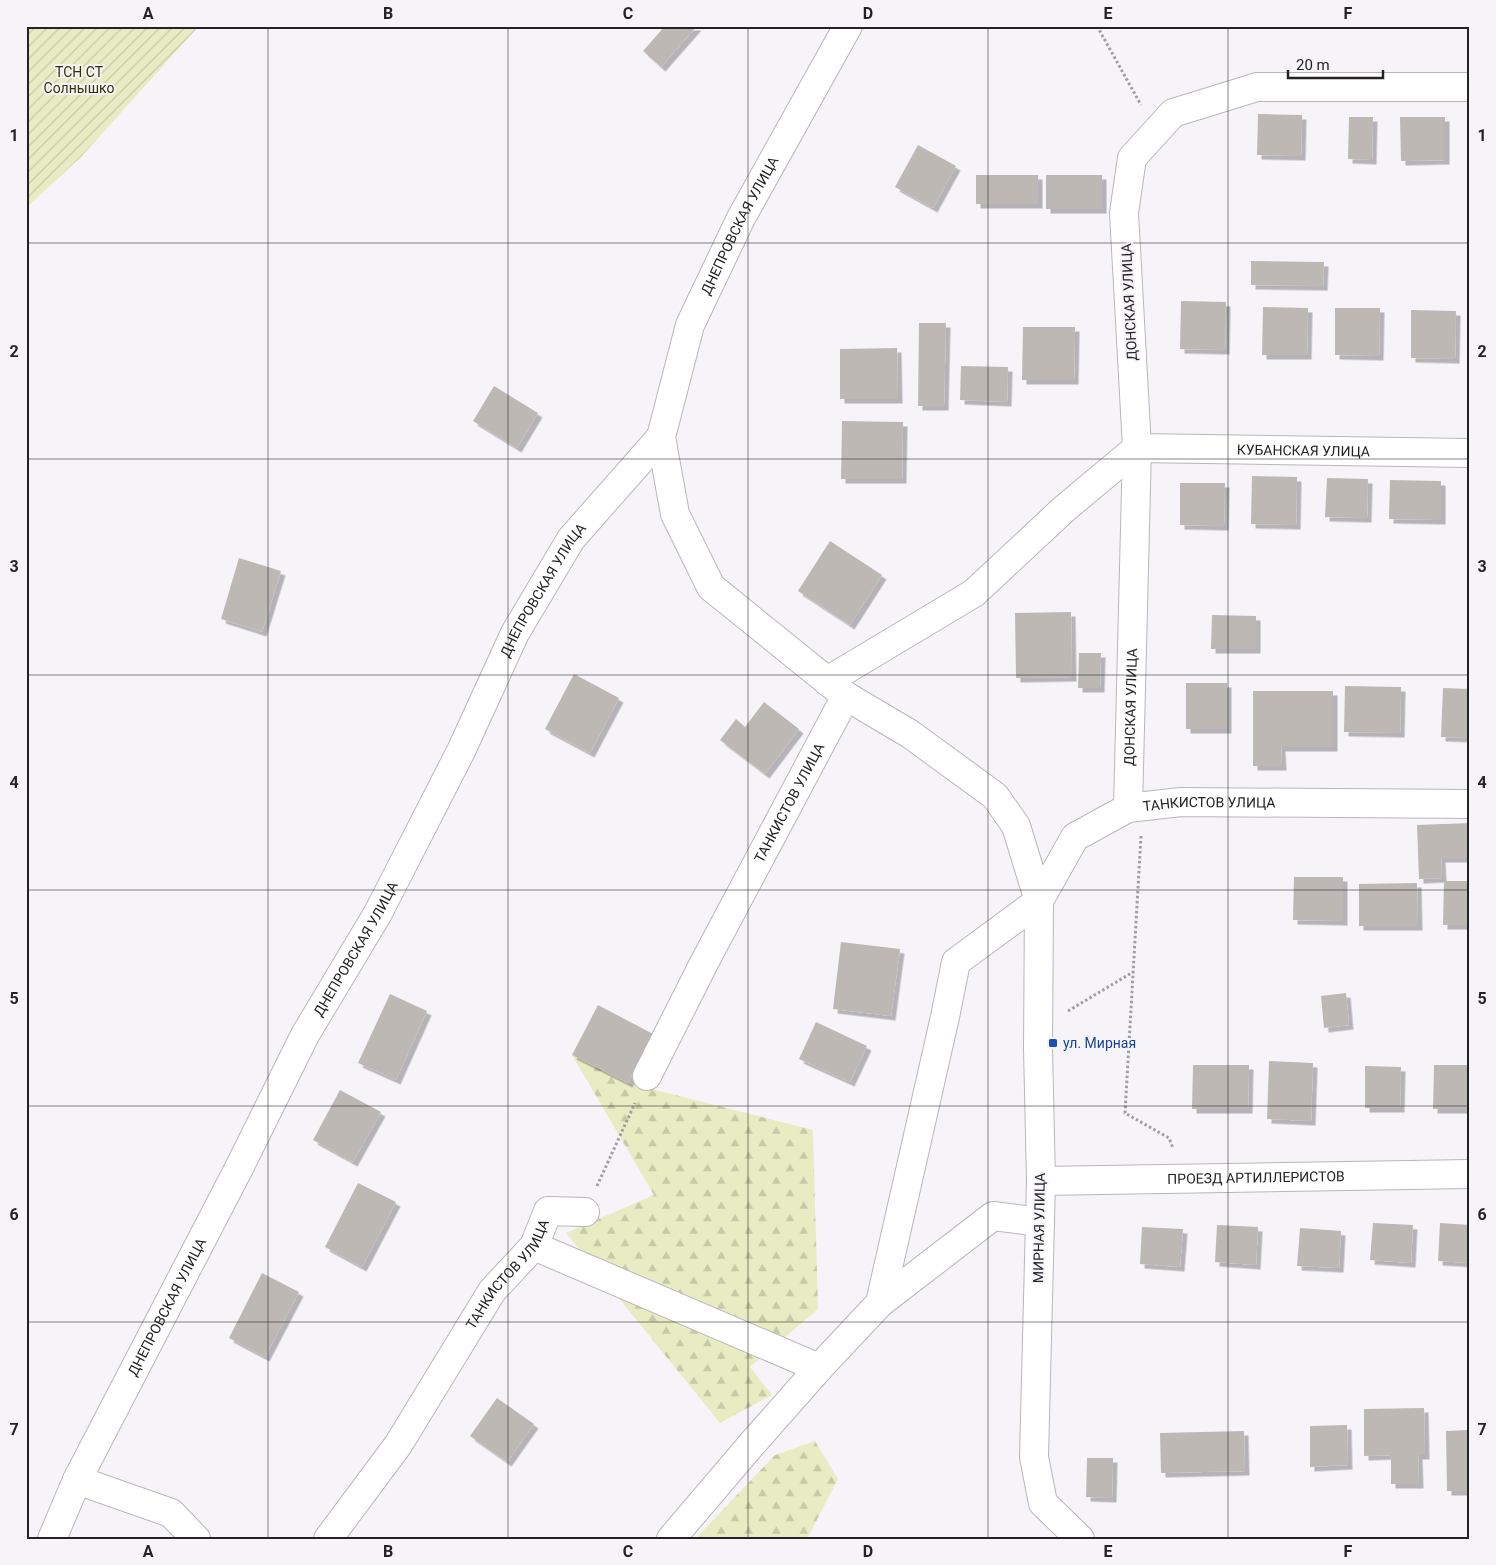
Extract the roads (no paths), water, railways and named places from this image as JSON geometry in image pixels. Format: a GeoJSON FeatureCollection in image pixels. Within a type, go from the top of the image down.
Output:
{"type":"FeatureCollection","features":[{"type":"Feature","properties":{"kind":"street","name":"ДНЕПРОВСКАЯ УЛИЦА"},"geometry":{"type":"LineString","coordinates":[[837,688],[711,587],[675,514],[661,437],[690,325],[741,218],[848,26]]}},
{"type":"Feature","properties":{"kind":"street","name":"ДОНСКАЯ УЛИЦА"},"geometry":{"type":"LineString","coordinates":[[1135,807],[1137,448],[1124,213],[1132,158],[1173,113],[1257,87],[1470,87]]}},
{"type":"Feature","properties":{"kind":"street","name":"ДНЕПРОВСКАЯ УЛИЦА"},"geometry":{"type":"LineString","coordinates":[[77,1480],[230,1185],[305,1035],[387,896],[461,751],[515,633],[572,539],[661,437]]}},
{"type":"Feature","properties":{"kind":"street","name":"КУБАНСКАЯ УЛИЦА"},"geometry":{"type":"LineString","coordinates":[[1137,448],[1470,453]]}},
{"type":"Feature","properties":{"kind":"street"},"geometry":{"type":"LineString","coordinates":[[880,1303],[956,962],[1039,901],[1016,826],[995,796],[910,734],[837,688],[974,593],[1064,509],[1137,448]]}},
{"type":"Feature","properties":{"kind":"street","name":"ТАНКИСТОВ УЛИЦА"},"geometry":{"type":"LineString","coordinates":[[647,1076],[709,954],[837,688]]}},
{"type":"Feature","properties":{"kind":"street","name":"ТАНКИСТОВ УЛИЦА"},"geometry":{"type":"LineString","coordinates":[[1039,901],[1075,837],[1135,807],[1181,802],[1470,804]]}},
{"type":"Feature","properties":{"kind":"street","name":"МИРНАЯ УЛИЦА"},"geometry":{"type":"LineString","coordinates":[[1039,901],[1038,1028],[1041,1181],[1034,1457],[1043,1503],[1080,1539]]}},
{"type":"Feature","properties":{"kind":"street","name":"ПРОЕЗД АРТИЛЛЕРИСТОВ"},"geometry":{"type":"LineString","coordinates":[[1041,1181],[1470,1174]]}},
{"type":"Feature","properties":{"kind":"street","name":"ТАНКИСТОВ УЛИЦА"},"geometry":{"type":"LineString","coordinates":[[328,1539],[398,1444],[492,1291],[534,1246],[548,1212],[585,1212]]}},
{"type":"Feature","properties":{"kind":"street"},"geometry":{"type":"LineString","coordinates":[[671,1539],[819,1368],[880,1303],[993,1216],[1040,1222]]}},
{"type":"Feature","properties":{"kind":"street"},"geometry":{"type":"LineString","coordinates":[[534,1246],[819,1368]]}},
{"type":"Feature","properties":{"kind":"street"},"geometry":{"type":"LineString","coordinates":[[52,1539],[77,1480],[172,1513],[196,1539]]}},
{"type":"Feature","properties":{"kind":"place","name":"ул. Мирная"},"geometry":{"type":"Point","coordinates":[1053,1043]}},
{"type":"Feature","properties":{"kind":"park label","name":"ТСН СТ Солнышко"},"geometry":{"type":"Point","coordinates":[79,80]}}]}
